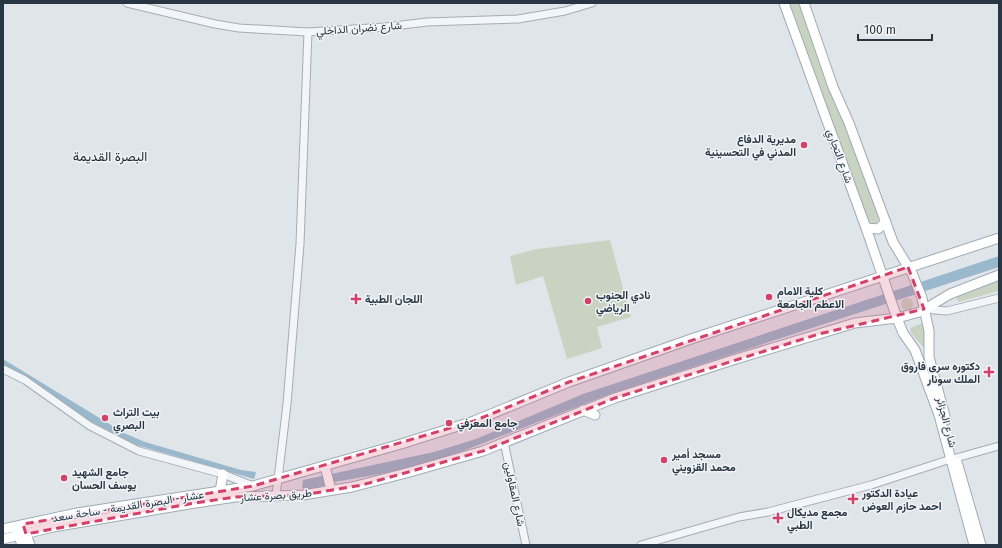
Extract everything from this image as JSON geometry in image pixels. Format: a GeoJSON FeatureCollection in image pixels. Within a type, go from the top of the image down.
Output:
{"type":"FeatureCollection","features":[{"type":"Feature","properties":{"kind":"main road","name":"شارع التجاري"},"geometry":{"type":"LineString","coordinates":[[784,3],[866,228],[895,314]]}},
{"type":"Feature","properties":{"kind":"main road","name":"شارع التجاري"},"geometry":{"type":"LineString","coordinates":[[804,3],[833,87],[849,123],[893,242],[910,270],[922,298]]}},
{"type":"Feature","properties":{"kind":"main road"},"geometry":{"type":"LineString","coordinates":[[866,228],[878,229],[886,222]]}},
{"type":"Feature","properties":{"kind":"main road","name":"عشار - البصرة القديمة - ساحة سعد"},"geometry":{"type":"LineString","coordinates":[[3,529],[77,513],[253,486],[279,478],[326,468],[474,421],[583,377],[694,338],[884,281],[999,238]]}},
{"type":"Feature","properties":{"kind":"main road","name":"طريق بصرة عشار"},"geometry":{"type":"LineString","coordinates":[[3,540],[22,534],[99,518],[189,504],[235,497],[303,495],[330,488],[362,485],[483,451],[583,410],[640,390],[840,327],[924,309],[950,294],[999,275]]}},
{"type":"Feature","properties":{"kind":"main road","name":"شارع الجزائر"},"geometry":{"type":"LineString","coordinates":[[922,298],[929,331],[929,357],[974,545]]}},
{"type":"Feature","properties":{"kind":"main road","name":"شارع الجزائر"},"geometry":{"type":"LineString","coordinates":[[895,314],[903,333],[915,350],[954,459],[981,545]]}},
{"type":"Feature","properties":{"kind":"main road"},"geometry":{"type":"LineString","coordinates":[[583,410],[595,415]]}},
{"type":"Feature","properties":{"kind":"main road"},"geometry":{"type":"LineString","coordinates":[[326,468],[330,488]]}},
{"type":"Feature","properties":{"kind":"main road"},"geometry":{"type":"LineString","coordinates":[[220,490],[223,474]]}},
{"type":"Feature","properties":{"kind":"main road"},"geometry":{"type":"LineString","coordinates":[[19,525],[22,534],[30,545]]}},
{"type":"Feature","properties":{"kind":"main road"},"geometry":{"type":"LineString","coordinates":[[22,534],[22,545]]}},
{"type":"Feature","properties":{"kind":"main road"},"geometry":{"type":"LineString","coordinates":[[3,540],[12,545]]}},
{"type":"Feature","properties":{"kind":"street","name":"شارع نضران الداخلي"},"geometry":{"type":"LineString","coordinates":[[127,3],[215,24],[239,28],[308,32],[385,27],[426,22],[518,19],[565,11],[592,3]]}},
{"type":"Feature","properties":{"kind":"street"},"geometry":{"type":"LineString","coordinates":[[276,496],[287,404],[300,237],[308,32]]}},
{"type":"Feature","properties":{"kind":"street"},"geometry":{"type":"LineString","coordinates":[[924,309],[946,311],[999,298]]}},
{"type":"Feature","properties":{"kind":"street"},"geometry":{"type":"LineString","coordinates":[[3,369],[24,380],[90,426],[139,451],[223,474],[253,486]]}},
{"type":"Feature","properties":{"kind":"street","name":"شارع المقاولين"},"geometry":{"type":"LineString","coordinates":[[504,442],[526,545]]}},
{"type":"Feature","properties":{"kind":"street"},"geometry":{"type":"LineString","coordinates":[[641,545],[739,516],[768,512],[871,485],[999,446]]}},
{"type":"Feature","properties":{"kind":"highlighted area"},"geometry":{"type":"Polygon","coordinates":[[[908,267],[924,309],[819,334],[615,398],[483,451],[362,485],[303,495],[235,497],[26,534],[23,524],[253,486],[474,421],[569,382],[908,267]]]}},
{"type":"Feature","properties":{"kind":"green space"},"geometry":{"type":"Polygon","coordinates":[[[790,3],[801,3],[878,217],[878,221],[875,224],[869,222],[790,3]]]}},
{"type":"Feature","properties":{"kind":"green space","name":"نادي الجنوب الرياضي"},"geometry":{"type":"Polygon","coordinates":[[[610,240],[631,317],[597,327],[602,348],[567,359],[543,276],[516,285],[510,256],[537,249],[610,240]]]}},
{"type":"Feature","properties":{"kind":"green space"},"geometry":{"type":"Polygon","coordinates":[[[999,279],[999,291],[958,302],[956,296],[999,279]]]}},
{"type":"Feature","properties":{"kind":"green space"},"geometry":{"type":"Polygon","coordinates":[[[905,298],[909,298],[913,304],[909,310],[905,310],[901,306],[901,302],[905,298]]]}},
{"type":"Feature","properties":{"kind":"green space"},"geometry":{"type":"Polygon","coordinates":[[[923,323],[925,331],[924,347],[911,333],[910,328],[923,323]]]}},
{"type":"Feature","properties":{"kind":"water"},"geometry":{"type":"Polygon","coordinates":[[[999,256],[999,267],[613,393],[442,459],[396,471],[335,482],[310,490],[302,488],[303,480],[434,452],[476,439],[583,394],[999,256]]]}},
{"type":"Feature","properties":{"kind":"water"},"geometry":{"type":"Polygon","coordinates":[[[3,359],[124,433],[145,442],[241,470],[256,472],[254,479],[133,444],[88,420],[3,365],[3,359]]]}},
{"type":"Feature","properties":{"kind":"place","name":"مديرية الدفاع المدني في التحسينية"},"geometry":{"type":"Point","coordinates":[804,145]}},
{"type":"Feature","properties":{"kind":"place","name":"كلية الامام الاعظم الجامعة"},"geometry":{"type":"Point","coordinates":[769,297]}},
{"type":"Feature","properties":{"kind":"place","name":"اللجان الطبية"},"geometry":{"type":"Point","coordinates":[356,299]}},
{"type":"Feature","properties":{"kind":"place","name":"نادي الجنوب الرياضي"},"geometry":{"type":"Point","coordinates":[588,301]}},
{"type":"Feature","properties":{"kind":"place","name":"دكتوره سرى فاروق الملك سونار"},"geometry":{"type":"Point","coordinates":[989,372]}},
{"type":"Feature","properties":{"kind":"place","name":"بيت التراث البصري"},"geometry":{"type":"Point","coordinates":[105,418]}},
{"type":"Feature","properties":{"kind":"place","name":"جامع المعرفي"},"geometry":{"type":"Point","coordinates":[449,423]}},
{"type":"Feature","properties":{"kind":"place","name":"مسجد أمير محمد القزويني"},"geometry":{"type":"Point","coordinates":[664,460]}},
{"type":"Feature","properties":{"kind":"place","name":"جامع الشهيد يوسف الحسان"},"geometry":{"type":"Point","coordinates":[64,478]}},
{"type":"Feature","properties":{"kind":"place","name":"عيادة الدكتور احمد حازم العوض"},"geometry":{"type":"Point","coordinates":[853,499]}},
{"type":"Feature","properties":{"kind":"place","name":"مجمع مديكال الطبي"},"geometry":{"type":"Point","coordinates":[778,518]}},
{"type":"Feature","properties":{"kind":"district","name":"البصرة القديمة"},"geometry":{"type":"Point","coordinates":[110,156]}}]}
